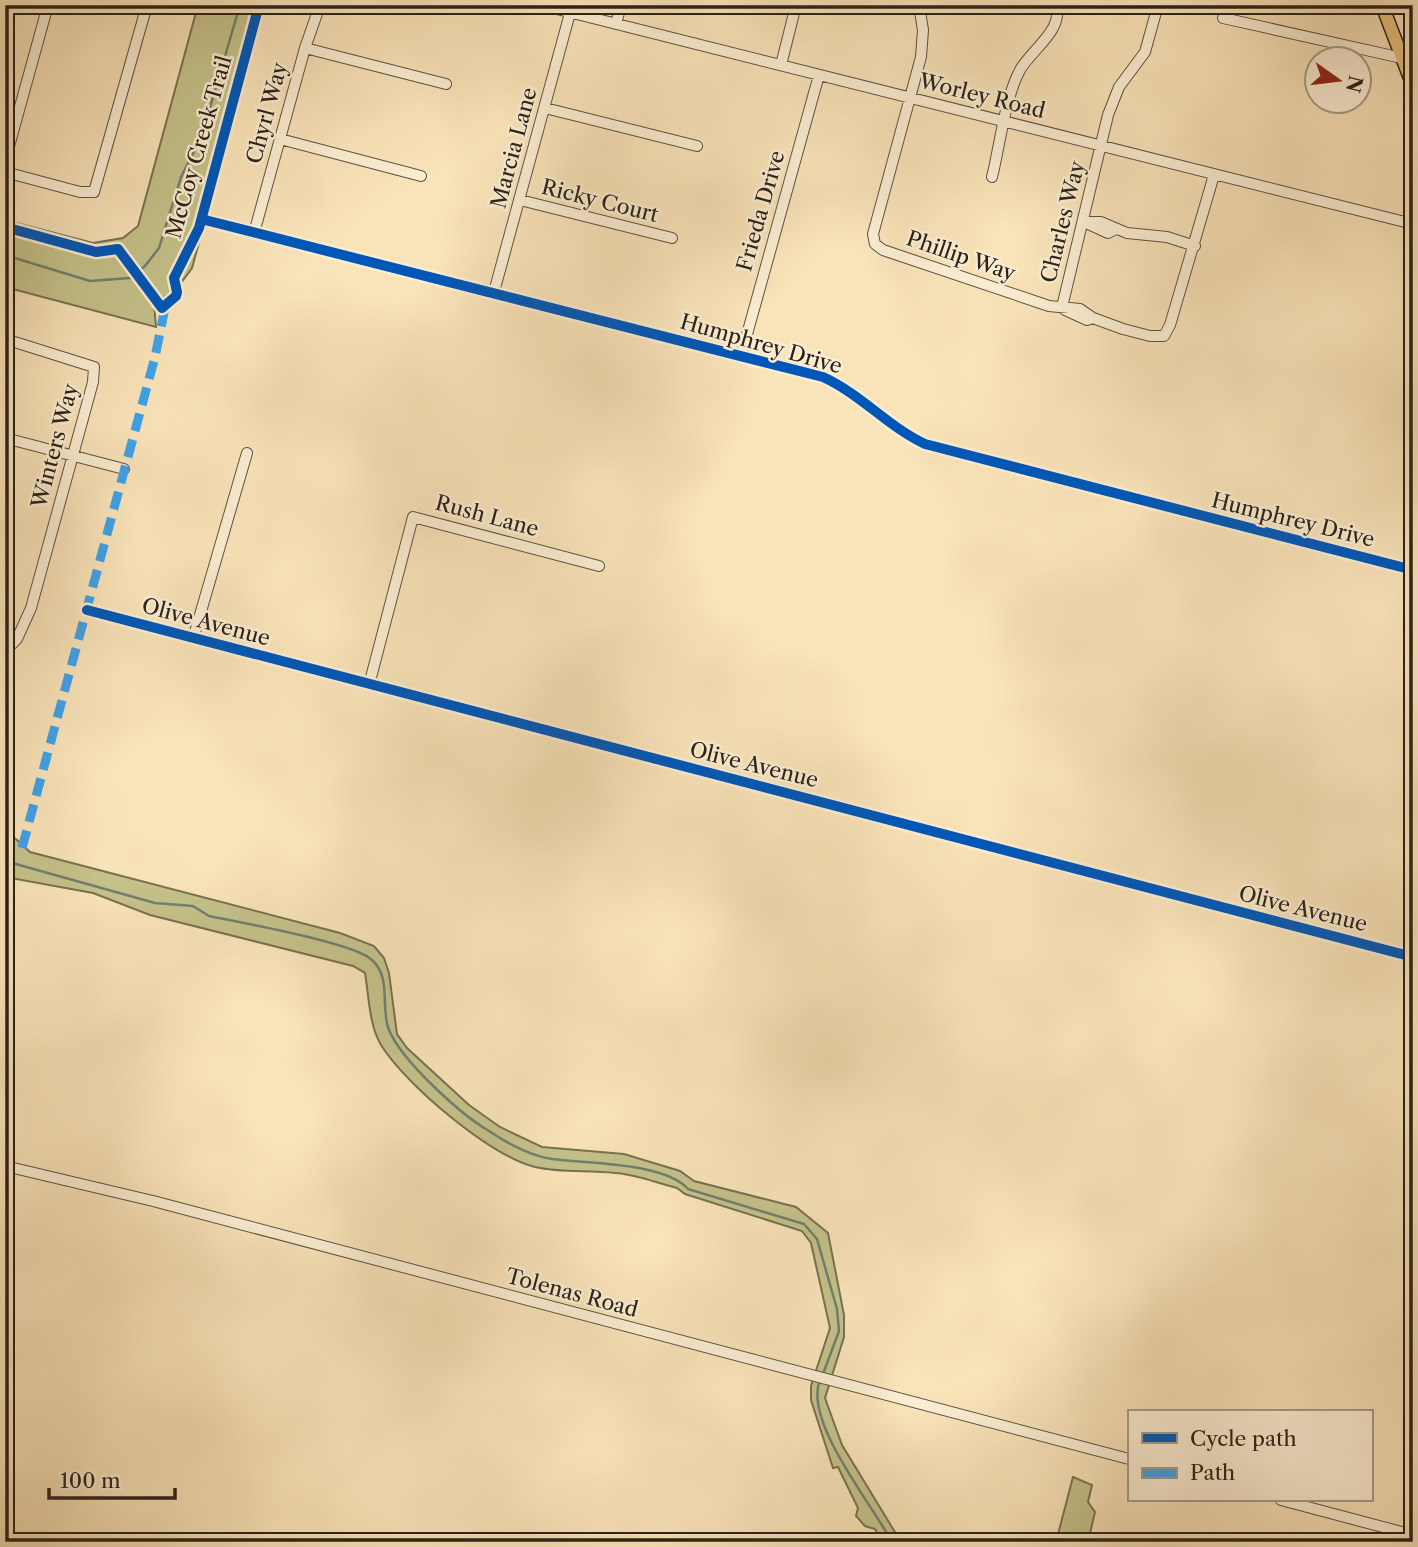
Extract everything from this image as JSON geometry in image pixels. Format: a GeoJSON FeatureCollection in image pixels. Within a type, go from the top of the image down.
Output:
{"type":"FeatureCollection","features":[{"type":"Feature","properties":{"kind":"main road"},"geometry":{"type":"LineString","coordinates":[[1382,5],[1413,86]]}},
{"type":"Feature","properties":{"kind":"street"},"geometry":{"type":"LineString","coordinates":[[5,161],[48,5]]}},
{"type":"Feature","properties":{"kind":"street"},"geometry":{"type":"LineString","coordinates":[[5,172],[80,192],[94,192],[148,5]]}},
{"type":"Feature","properties":{"kind":"street","name":"Chyrl Way"},"geometry":{"type":"LineString","coordinates":[[254,233],[305,48],[320,5]]}},
{"type":"Feature","properties":{"kind":"street","name":"Worley Road"},"geometry":{"type":"LineString","coordinates":[[541,5],[1413,224]]}},
{"type":"Feature","properties":{"kind":"street"},"geometry":{"type":"LineString","coordinates":[[616,24],[621,5]]}},
{"type":"Feature","properties":{"kind":"street"},"geometry":{"type":"LineString","coordinates":[[781,65],[796,5]]}},
{"type":"Feature","properties":{"kind":"street"},"geometry":{"type":"LineString","coordinates":[[911,98],[921,57],[923,30],[919,5]]}},
{"type":"Feature","properties":{"kind":"street"},"geometry":{"type":"LineString","coordinates":[[992,177],[1019,72],[1050,33],[1057,17],[1056,5]]}},
{"type":"Feature","properties":{"kind":"street","name":"Charles Way"},"geometry":{"type":"LineString","coordinates":[[1062,307],[1112,106],[1119,87],[1145,52],[1158,5]]}},
{"type":"Feature","properties":{"kind":"street","name":"Marcia Lane"},"geometry":{"type":"LineString","coordinates":[[494,292],[570,13]]}},
{"type":"Feature","properties":{"kind":"street"},"geometry":{"type":"LineString","coordinates":[[1223,18],[1402,58]]}},
{"type":"Feature","properties":{"kind":"street"},"geometry":{"type":"LineString","coordinates":[[305,48],[446,84]]}},
{"type":"Feature","properties":{"kind":"street","name":"Frieda Drive"},"geometry":{"type":"LineString","coordinates":[[741,356],[819,75]]}},
{"type":"Feature","properties":{"kind":"street","name":"Phillip Way"},"geometry":{"type":"LineString","coordinates":[[911,98],[873,234],[875,244],[883,250],[1049,306],[1088,313],[1093,318],[1150,336],[1164,336],[1170,325],[1214,175]]}},
{"type":"Feature","properties":{"kind":"street"},"geometry":{"type":"LineString","coordinates":[[545,108],[697,146]]}},
{"type":"Feature","properties":{"kind":"street"},"geometry":{"type":"LineString","coordinates":[[280,139],[421,176]]}},
{"type":"Feature","properties":{"kind":"street","name":"Ricky Court"},"geometry":{"type":"LineString","coordinates":[[520,200],[672,238]]}},
{"type":"Feature","properties":{"kind":"street","name":"Humphrey Drive"},"geometry":{"type":"LineString","coordinates":[[205,220],[823,377],[856,394],[908,436],[925,444],[1413,570]]}},
{"type":"Feature","properties":{"kind":"street"},"geometry":{"type":"LineString","coordinates":[[1083,222],[1101,222],[1110,224],[1114,230],[1167,237],[1195,246]]}},
{"type":"Feature","properties":{"kind":"street","name":"Winters Way"},"geometry":{"type":"LineString","coordinates":[[5,339],[94,366],[73,456],[31,608],[17,639],[5,651]]}},
{"type":"Feature","properties":{"kind":"street"},"geometry":{"type":"LineString","coordinates":[[5,438],[124,469]]}},
{"type":"Feature","properties":{"kind":"street"},"geometry":{"type":"LineString","coordinates":[[193,639],[247,453]]}},
{"type":"Feature","properties":{"kind":"street","name":"Rush Lane"},"geometry":{"type":"LineString","coordinates":[[369,685],[413,516],[598,566]]}},
{"type":"Feature","properties":{"kind":"street","name":"Olive Avenue"},"geometry":{"type":"LineString","coordinates":[[87,610],[1413,957]]}},
{"type":"Feature","properties":{"kind":"street","name":"Tolenas Road"},"geometry":{"type":"LineString","coordinates":[[5,1166],[153,1201],[1128,1459]]}},
{"type":"Feature","properties":{"kind":"street"},"geometry":{"type":"LineString","coordinates":[[1289,1502],[1413,1535]]}},
{"type":"Feature","properties":{"kind":"shaded area"},"geometry":{"type":"Polygon","coordinates":[[[198,5],[264,5],[192,268],[178,287],[154,304],[156,327],[5,287],[5,220],[93,243],[123,238],[138,226],[198,5]]]}},
{"type":"Feature","properties":{"kind":"shaded area"},"geometry":{"type":"Polygon","coordinates":[[[5,834],[16,839],[30,852],[340,933],[374,946],[384,958],[389,973],[397,1034],[407,1048],[469,1105],[500,1127],[542,1147],[624,1154],[680,1171],[694,1181],[796,1207],[828,1233],[844,1315],[844,1337],[825,1398],[842,1445],[901,1542],[882,1542],[875,1529],[865,1526],[856,1516],[858,1508],[838,1467],[833,1468],[811,1400],[811,1386],[830,1328],[811,1243],[802,1231],[638,1177],[605,1172],[545,1169],[516,1160],[473,1134],[450,1116],[393,1061],[381,1045],[374,1029],[365,973],[353,966],[150,915],[93,893],[5,877],[5,834]]]}},
{"type":"Feature","properties":{"kind":"shaded area"},"geometry":{"type":"Polygon","coordinates":[[[1073,1477],[1092,1485],[1088,1502],[1095,1512],[1088,1542],[1056,1542],[1073,1477]]]}},
{"type":"Feature","properties":{"kind":"waterway"},"geometry":{"type":"LineString","coordinates":[[5,255],[90,281],[130,278],[145,266],[159,248],[181,177],[201,138],[240,5]]}},
{"type":"Feature","properties":{"kind":"waterway"},"geometry":{"type":"LineString","coordinates":[[5,861],[155,903],[193,906],[209,916],[295,934],[361,953],[372,960],[382,975],[387,1021],[396,1043],[448,1100],[503,1140],[543,1157],[624,1166],[662,1174],[677,1180],[688,1189],[804,1224],[817,1239],[837,1309],[839,1331],[823,1374]]}},
{"type":"Feature","properties":{"kind":"waterway"},"geometry":{"type":"LineString","coordinates":[[820,1380],[817,1397],[830,1439],[892,1542]]}},
{"type":"Feature","properties":{"kind":"railway"},"geometry":{"type":"LineString","coordinates":[[1406,5],[1413,23]]}},
{"type":"Feature","properties":{"kind":"marked path"},"geometry":{"type":"LineString","coordinates":[[22,848],[155,357],[165,308]]}},
{"type":"Feature","properties":{"kind":"cycle path","name":"McCoy Creek Trail"},"geometry":{"type":"LineString","coordinates":[[5,227],[96,252],[118,249],[162,308],[176,296],[174,278],[199,228],[259,5]]}},
{"type":"Feature","properties":{"kind":"cycle path","name":"McCoy Creek Trail"},"geometry":{"type":"LineString","coordinates":[[205,220],[823,377],[925,444],[1413,570]]}},
{"type":"Feature","properties":{"kind":"cycle path"},"geometry":{"type":"LineString","coordinates":[[87,610],[1413,957]]}}]}
